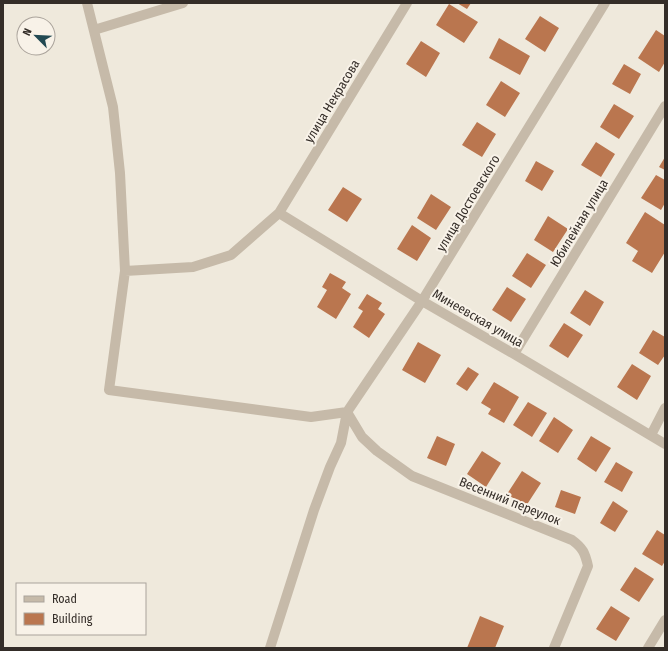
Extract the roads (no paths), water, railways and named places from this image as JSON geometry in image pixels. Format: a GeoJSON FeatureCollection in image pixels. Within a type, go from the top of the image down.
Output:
{"type":"FeatureCollection","features":[{"type":"Feature","properties":{"kind":"street"},"geometry":{"type":"LineString","coordinates":[[86,3],[94,30],[112,107],[120,173],[125,271],[109,390],[311,417],[346,412],[341,443],[330,467],[314,510],[270,648]]}},
{"type":"Feature","properties":{"kind":"street"},"geometry":{"type":"LineString","coordinates":[[94,30],[183,3]]}},
{"type":"Feature","properties":{"kind":"street","name":"улица Некрасова"},"geometry":{"type":"LineString","coordinates":[[125,271],[193,267],[231,255],[279,213],[407,3]]}},
{"type":"Feature","properties":{"kind":"street","name":"улица Достоевского"},"geometry":{"type":"LineString","coordinates":[[346,412],[422,301],[605,3]]}},
{"type":"Feature","properties":{"kind":"street","name":"Юбилейная улица"},"geometry":{"type":"LineString","coordinates":[[514,354],[665,106]]}},
{"type":"Feature","properties":{"kind":"street","name":"Минеевская улица"},"geometry":{"type":"LineString","coordinates":[[279,213],[422,301],[665,444]]}},
{"type":"Feature","properties":{"kind":"street"},"geometry":{"type":"LineString","coordinates":[[651,435],[665,408]]}},
{"type":"Feature","properties":{"kind":"street","name":"Весенний переулок"},"geometry":{"type":"LineString","coordinates":[[346,412],[362,437],[377,451],[412,476],[572,540],[580,546],[585,553],[588,566],[554,648]]}},
{"type":"Feature","properties":{"kind":"street"},"geometry":{"type":"LineString","coordinates":[[648,648],[665,620]]}}]}
